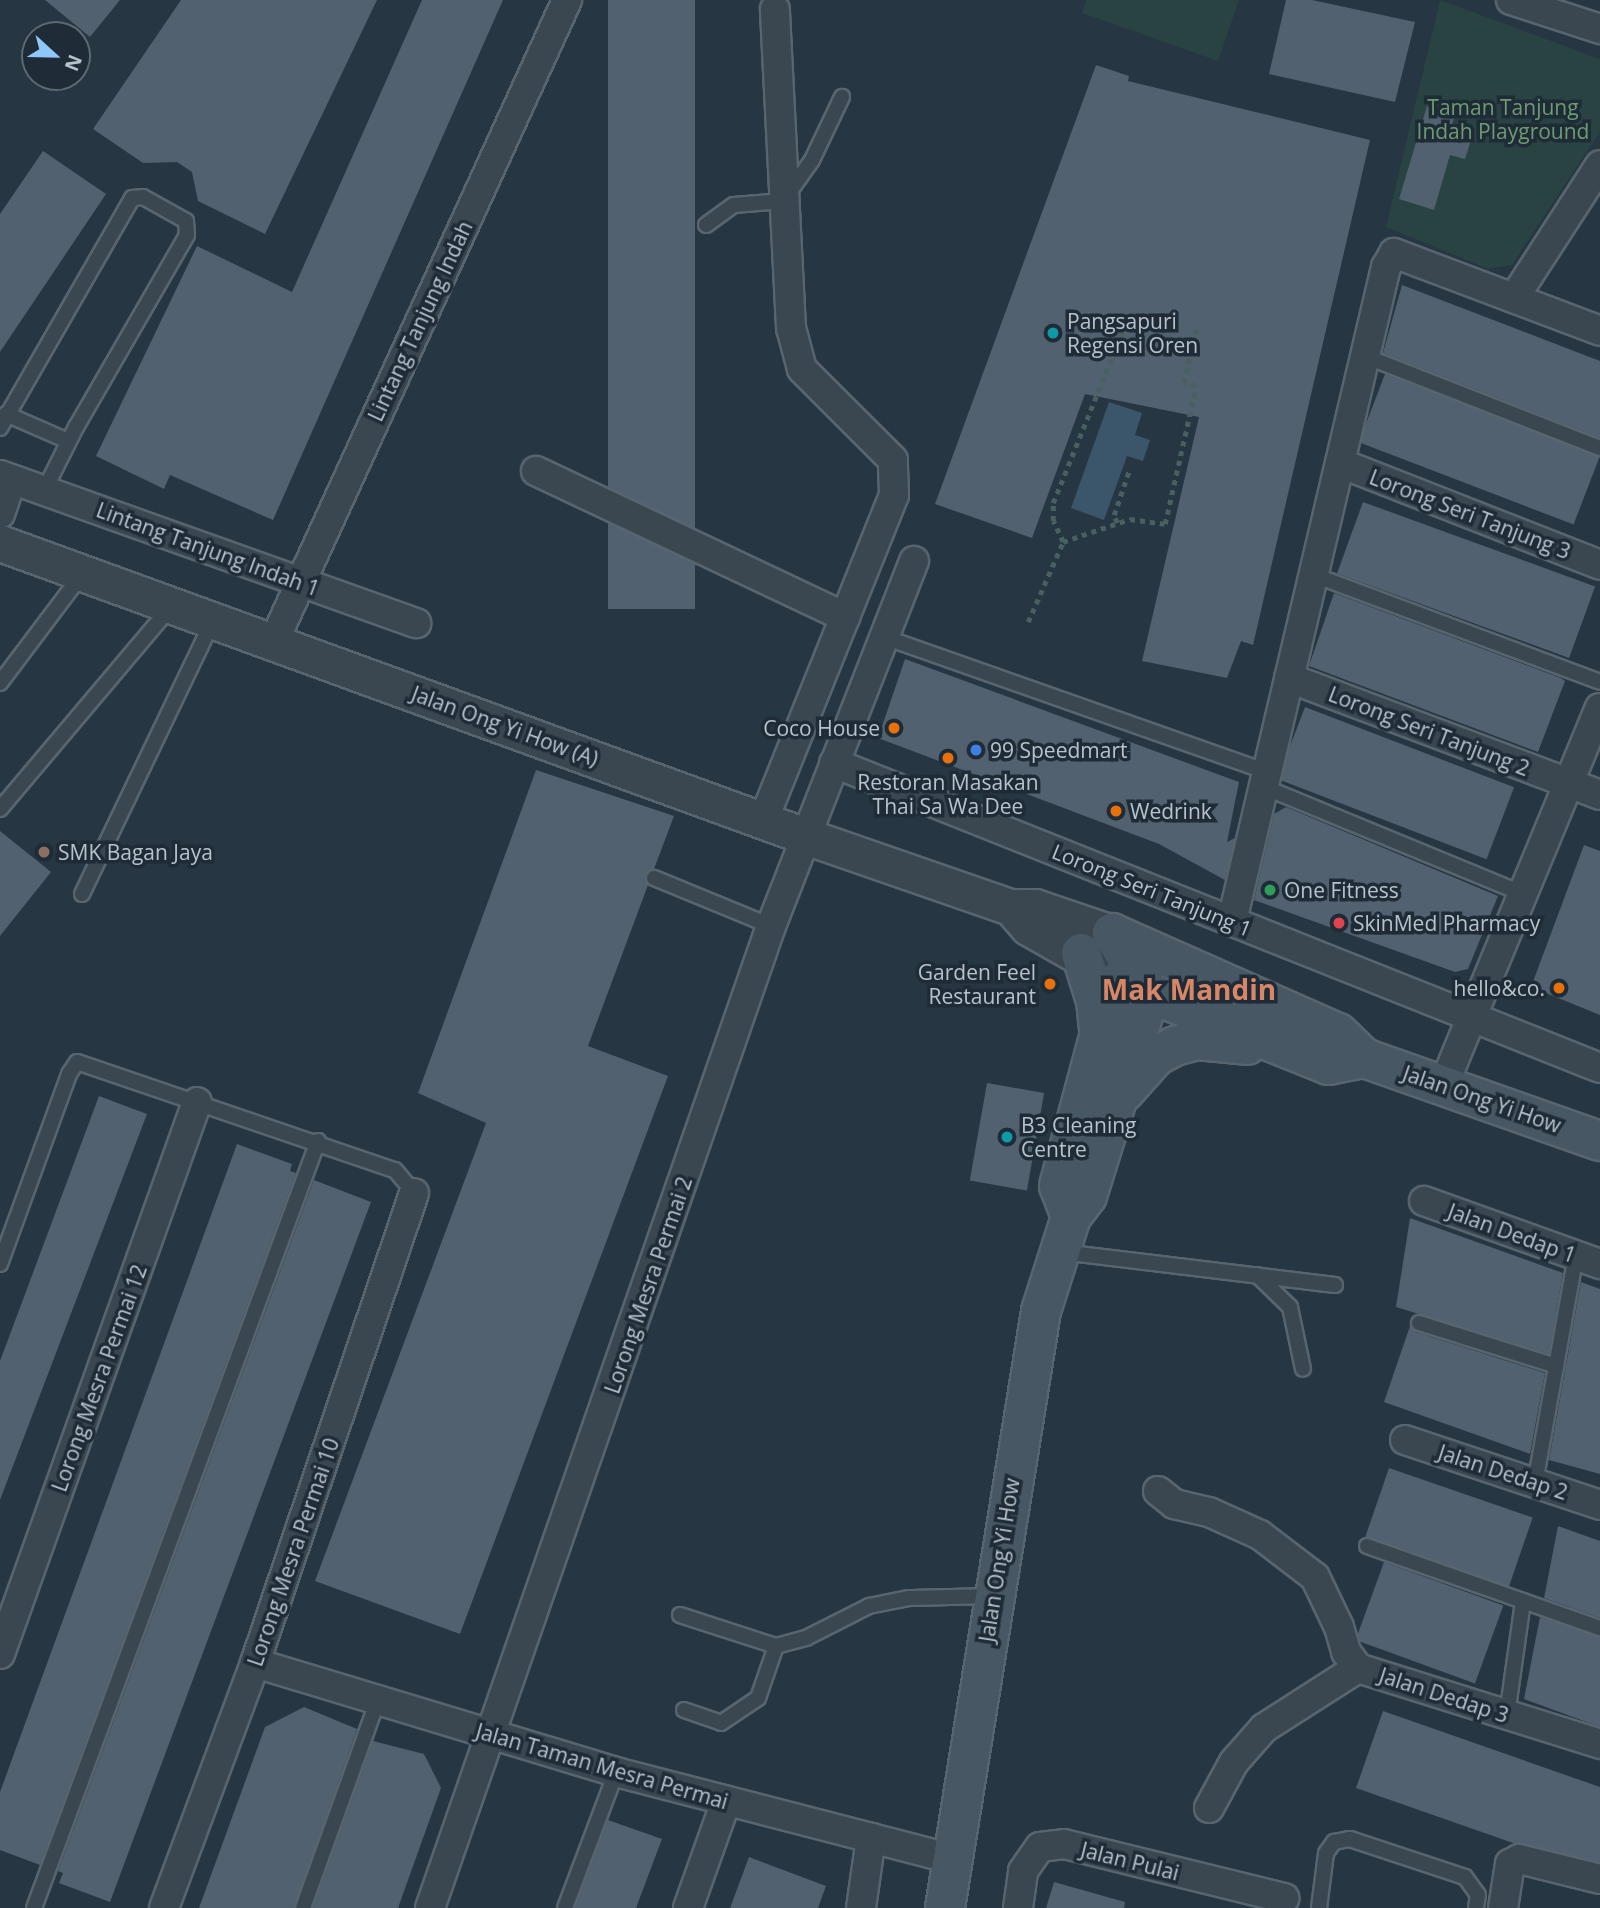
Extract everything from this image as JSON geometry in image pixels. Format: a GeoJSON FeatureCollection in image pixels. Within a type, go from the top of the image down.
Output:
{"type":"FeatureCollection","features":[{"type":"Feature","properties":{"kind":"main road"},"geometry":{"type":"LineString","coordinates":[[1096,943],[1135,983],[1223,983]]}},
{"type":"Feature","properties":{"kind":"main road"},"geometry":{"type":"LineString","coordinates":[[1096,943],[1096,1001],[1100,1033]]}},
{"type":"Feature","properties":{"kind":"main road","name":"Jalan Ong Yi How"},"geometry":{"type":"LineString","coordinates":[[1096,943],[1223,983],[1338,1033],[1364,1058],[1600,1141]]}},
{"type":"Feature","properties":{"kind":"main road"},"geometry":{"type":"LineString","coordinates":[[1065,1234],[1059,1186],[1100,1033],[1135,983]]}},
{"type":"Feature","properties":{"kind":"main road","name":"Jalan Ong Yi How"},"geometry":{"type":"LineString","coordinates":[[945,1908],[993,1596],[1041,1311],[1065,1234],[1087,1196],[1114,1103],[1135,983],[1284,1049],[1328,1065],[1364,1058]]}},
{"type":"Feature","properties":{"kind":"main road"},"geometry":{"type":"LineString","coordinates":[[1114,1103],[1156,1056],[1175,1046],[1198,1040],[1284,1049]]}},
{"type":"Feature","properties":{"kind":"street","name":"Lintang Tanjung Indah"},"geometry":{"type":"LineString","coordinates":[[274,641],[566,0]]}},
{"type":"Feature","properties":{"kind":"street"},"geometry":{"type":"LineString","coordinates":[[1511,0],[1600,29]]}},
{"type":"Feature","properties":{"kind":"street"},"geometry":{"type":"LineString","coordinates":[[763,821],[894,495],[893,460],[802,369],[791,328],[775,9]]}},
{"type":"Feature","properties":{"kind":"street"},"geometry":{"type":"LineString","coordinates":[[1514,298],[1600,165]]}},
{"type":"Feature","properties":{"kind":"street"},"geometry":{"type":"LineString","coordinates":[[1232,921],[1386,267],[1394,253],[1600,331]]}},
{"type":"Feature","properties":{"kind":"street","name":"Lorong Seri Tanjung 3"},"geometry":{"type":"LineString","coordinates":[[1340,463],[1600,565]]}},
{"type":"Feature","properties":{"kind":"street"},"geometry":{"type":"LineString","coordinates":[[536,471],[845,617]]}},
{"type":"Feature","properties":{"kind":"street","name":"Lintang Tanjung Indah 1"},"geometry":{"type":"LineString","coordinates":[[6,477],[416,623]]}},
{"type":"Feature","properties":{"kind":"street"},"geometry":{"type":"LineString","coordinates":[[0,514],[6,477]]}},
{"type":"Feature","properties":{"kind":"street","name":"Jalan Ong Yi How (A)"},"geometry":{"type":"LineString","coordinates":[[0,543],[805,836],[1010,907],[1035,907],[1096,943]]}},
{"type":"Feature","properties":{"kind":"street","name":"Lorong Mesra Permai 2"},"geometry":{"type":"LineString","coordinates":[[430,1908],[494,1735],[771,926],[914,561]]}},
{"type":"Feature","properties":{"kind":"street","name":"Lorong Seri Tanjung 2"},"geometry":{"type":"LineString","coordinates":[[1289,678],[1600,795]]}},
{"type":"Feature","properties":{"kind":"street"},"geometry":{"type":"LineString","coordinates":[[1444,1084],[1521,892],[1600,708]]}},
{"type":"Feature","properties":{"kind":"street","name":"Lorong Seri Tanjung 1"},"geometry":{"type":"LineString","coordinates":[[834,763],[1470,1019],[1600,1068]]}},
{"type":"Feature","properties":{"kind":"street","name":"Lorong Mesra Permai 12"},"geometry":{"type":"LineString","coordinates":[[0,1654],[197,1102]]}},
{"type":"Feature","properties":{"kind":"street","name":"Lorong Mesra Permai 10"},"geometry":{"type":"LineString","coordinates":[[164,1908],[255,1663],[414,1193]]}},
{"type":"Feature","properties":{"kind":"street","name":"Jalan Dedap 1"},"geometry":{"type":"LineString","coordinates":[[1424,1202],[1588,1260]]}},
{"type":"Feature","properties":{"kind":"street","name":"Jalan Dedap 2"},"geometry":{"type":"LineString","coordinates":[[1405,1440],[1600,1505]]}},
{"type":"Feature","properties":{"kind":"street","name":"Jalan Dedap 3"},"geometry":{"type":"LineString","coordinates":[[1158,1491],[1174,1504],[1209,1512],[1260,1535],[1315,1577],[1339,1627],[1346,1652],[1358,1668],[1600,1744]]}},
{"type":"Feature","properties":{"kind":"street","name":"Jalan Taman Mesra Permai"},"geometry":{"type":"LineString","coordinates":[[255,1663],[616,1772],[952,1859]]}},
{"type":"Feature","properties":{"kind":"street"},"geometry":{"type":"LineString","coordinates":[[1209,1808],[1234,1762],[1264,1728],[1358,1668]]}},
{"type":"Feature","properties":{"kind":"street"},"geometry":{"type":"LineString","coordinates":[[688,1908],[726,1801]]}},
{"type":"Feature","properties":{"kind":"street"},"geometry":{"type":"LineString","coordinates":[[861,1908],[871,1838]]}},
{"type":"Feature","properties":{"kind":"street","name":"Jalan Pulai"},"geometry":{"type":"LineString","coordinates":[[1018,1908],[1023,1871],[1040,1847],[1064,1844],[1284,1899]]}},
{"type":"Feature","properties":{"kind":"street"},"geometry":{"type":"LineString","coordinates":[[1503,1908],[1510,1864],[1519,1859],[1600,1879]]}},
{"type":"Feature","properties":{"kind":"lane"},"geometry":{"type":"LineString","coordinates":[[706,225],[734,205],[783,201],[812,160],[842,97]]}},
{"type":"Feature","properties":{"kind":"lane"},"geometry":{"type":"LineString","coordinates":[[0,428],[132,198],[143,197],[186,221],[187,235],[68,441],[44,491]]}},
{"type":"Feature","properties":{"kind":"lane"},"geometry":{"type":"LineString","coordinates":[[1365,356],[1600,448]]}},
{"type":"Feature","properties":{"kind":"lane"},"geometry":{"type":"LineString","coordinates":[[6,414],[68,441]]}},
{"type":"Feature","properties":{"kind":"lane"},"geometry":{"type":"LineString","coordinates":[[0,683],[83,573]]}},
{"type":"Feature","properties":{"kind":"lane"},"geometry":{"type":"LineString","coordinates":[[1314,575],[1600,682]]}},
{"type":"Feature","properties":{"kind":"lane"},"geometry":{"type":"LineString","coordinates":[[0,809],[173,605]]}},
{"type":"Feature","properties":{"kind":"lane"},"geometry":{"type":"LineString","coordinates":[[82,894],[213,620]]}},
{"type":"Feature","properties":{"kind":"lane"},"geometry":{"type":"LineString","coordinates":[[884,637],[1266,779],[1521,892]]}},
{"type":"Feature","properties":{"kind":"lane"},"geometry":{"type":"LineString","coordinates":[[654,878],[771,926]]}},
{"type":"Feature","properties":{"kind":"lane"},"geometry":{"type":"LineString","coordinates":[[0,1264],[69,1074],[77,1062],[318,1141],[395,1170],[414,1193]]}},
{"type":"Feature","properties":{"kind":"lane"},"geometry":{"type":"LineString","coordinates":[[34,1908],[318,1141]]}},
{"type":"Feature","properties":{"kind":"lane"},"geometry":{"type":"LineString","coordinates":[[1065,1234],[1257,1275],[1335,1285]]}},
{"type":"Feature","properties":{"kind":"lane"},"geometry":{"type":"LineString","coordinates":[[1535,1483],[1556,1366],[1588,1260]]}},
{"type":"Feature","properties":{"kind":"lane"},"geometry":{"type":"LineString","coordinates":[[1257,1275],[1290,1307],[1303,1369]]}},
{"type":"Feature","properties":{"kind":"lane"},"geometry":{"type":"LineString","coordinates":[[1419,1324],[1556,1366]]}},
{"type":"Feature","properties":{"kind":"lane"},"geometry":{"type":"LineString","coordinates":[[1367,1546],[1600,1628]]}},
{"type":"Feature","properties":{"kind":"lane"},"geometry":{"type":"LineString","coordinates":[[680,1615],[776,1646],[806,1638],[869,1606],[909,1598],[993,1596]]}},
{"type":"Feature","properties":{"kind":"lane"},"geometry":{"type":"LineString","coordinates":[[1507,1715],[1523,1601]]}},
{"type":"Feature","properties":{"kind":"lane"},"geometry":{"type":"LineString","coordinates":[[684,1710],[721,1724],[740,1711],[758,1698],[776,1646]]}},
{"type":"Feature","properties":{"kind":"lane"},"geometry":{"type":"LineString","coordinates":[[303,1908],[377,1702]]}},
{"type":"Feature","properties":{"kind":"lane"},"geometry":{"type":"LineString","coordinates":[[565,1908],[616,1772]]}},
{"type":"Feature","properties":{"kind":"lane"},"geometry":{"type":"LineString","coordinates":[[1319,1908],[1326,1853],[1334,1842],[1350,1839],[1465,1877],[1478,1895],[1476,1908]]}},
{"type":"Feature","properties":{"kind":"path"},"geometry":{"type":"LineString","coordinates":[[1063,542],[1052,521],[1054,503],[1129,315]]}},
{"type":"Feature","properties":{"kind":"path"},"geometry":{"type":"LineString","coordinates":[[1028,622],[1063,542],[1130,519],[1165,524],[1195,386],[1184,383],[1196,329]]}},
{"type":"Feature","properties":{"kind":"path"},"geometry":{"type":"LineString","coordinates":[[1117,523],[1114,514],[1130,468]]}},
{"type":"Feature","properties":{"kind":"green space"},"geometry":{"type":"Polygon","coordinates":[[[1086,0],[1239,0],[1218,61],[1082,13],[1086,0]]]}},
{"type":"Feature","properties":{"kind":"green space","name":"Taman Tanjung Indah Playground"},"geometry":{"type":"Polygon","coordinates":[[[1440,0],[1600,59],[1600,132],[1512,265],[1488,269],[1386,227],[1440,0]]]}},
{"type":"Feature","properties":{"kind":"water"},"geometry":{"type":"Polygon","coordinates":[[[1109,402],[1142,413],[1135,435],[1150,440],[1143,461],[1127,456],[1104,520],[1071,508],[1109,402]]]}},
{"type":"Feature","properties":{"kind":"building"},"geometry":{"type":"Polygon","coordinates":[[[45,0],[120,0],[91,36],[91,21],[71,21],[45,0]]]}},
{"type":"Feature","properties":{"kind":"building"},"geometry":{"type":"Polygon","coordinates":[[[181,0],[377,0],[265,234],[198,201],[192,172],[177,162],[143,163],[93,129],[181,0]]]}},
{"type":"Feature","properties":{"kind":"building"},"geometry":{"type":"Polygon","coordinates":[[[422,0],[503,0],[273,520],[170,475],[164,489],[96,456],[197,246],[292,292],[422,0]]]}},
{"type":"Feature","properties":{"kind":"building"},"geometry":{"type":"Polygon","coordinates":[[[608,0],[695,0],[695,609],[608,609],[608,0]]]}},
{"type":"Feature","properties":{"kind":"building"},"geometry":{"type":"Polygon","coordinates":[[[1286,0],[1312,0],[1415,22],[1395,102],[1269,74],[1286,0]]]}},
{"type":"Feature","properties":{"kind":"building","name":"Pangsapuri Regensi Oren"},"geometry":{"type":"Polygon","coordinates":[[[1096,65],[1129,76],[1128,81],[1370,140],[1253,645],[1241,641],[1227,678],[1142,661],[1199,417],[1085,394],[1032,538],[935,504],[1096,65]]]}},
{"type":"Feature","properties":{"kind":"building"},"geometry":{"type":"Polygon","coordinates":[[[1427,106],[1455,114],[1451,128],[1473,134],[1465,159],[1450,155],[1434,210],[1399,199],[1427,106]]]}},
{"type":"Feature","properties":{"kind":"building"},"geometry":{"type":"Polygon","coordinates":[[[43,151],[106,194],[0,352],[0,214],[43,151]]]}},
{"type":"Feature","properties":{"kind":"building"},"geometry":{"type":"Polygon","coordinates":[[[1402,285],[1600,361],[1600,438],[1383,353],[1402,285]]]}},
{"type":"Feature","properties":{"kind":"building"},"geometry":{"type":"Polygon","coordinates":[[[1385,374],[1600,456],[1574,525],[1359,442],[1385,374]]]}},
{"type":"Feature","properties":{"kind":"building"},"geometry":{"type":"Polygon","coordinates":[[[1363,502],[1595,586],[1569,658],[1337,573],[1363,502]]]}},
{"type":"Feature","properties":{"kind":"building"},"geometry":{"type":"Polygon","coordinates":[[[1334,593],[1565,681],[1538,752],[1309,666],[1334,593]]]}},
{"type":"Feature","properties":{"kind":"building"},"geometry":{"type":"Polygon","coordinates":[[[905,659],[1239,782],[1227,842],[1235,838],[1225,880],[1159,844],[878,738],[905,659]]]}},
{"type":"Feature","properties":{"kind":"building"},"geometry":{"type":"Polygon","coordinates":[[[1305,707],[1514,787],[1487,859],[1277,779],[1305,707]]]}},
{"type":"Feature","properties":{"kind":"building"},"geometry":{"type":"Polygon","coordinates":[[[536,770],[674,816],[654,869],[645,875],[648,885],[588,1046],[668,1076],[460,1634],[315,1581],[486,1123],[418,1093],[536,770]]]}},
{"type":"Feature","properties":{"kind":"building"},"geometry":{"type":"Polygon","coordinates":[[[1286,807],[1498,896],[1468,969],[1455,972],[1254,900],[1274,814],[1286,807]]]}},
{"type":"Feature","properties":{"kind":"building"},"geometry":{"type":"Polygon","coordinates":[[[0,831],[51,872],[0,936],[0,831]]]}},
{"type":"Feature","properties":{"kind":"building"},"geometry":{"type":"Polygon","coordinates":[[[1584,845],[1600,851],[1600,1015],[1531,987],[1584,845]]]}},
{"type":"Feature","properties":{"kind":"building","name":"B3 Cleaning Centre"},"geometry":{"type":"Polygon","coordinates":[[[987,1083],[1044,1093],[1027,1191],[970,1180],[987,1083]]]}},
{"type":"Feature","properties":{"kind":"building"},"geometry":{"type":"Polygon","coordinates":[[[99,1096],[147,1114],[0,1500],[0,1361],[99,1096]]]}},
{"type":"Feature","properties":{"kind":"building"},"geometry":{"type":"Polygon","coordinates":[[[237,1144],[292,1164],[290,1171],[296,1173],[40,1865],[0,1850],[0,1792],[237,1144]]]}},
{"type":"Feature","properties":{"kind":"building"},"geometry":{"type":"Polygon","coordinates":[[[314,1180],[371,1202],[110,1902],[59,1883],[63,1873],[58,1871],[314,1180]]]}},
{"type":"Feature","properties":{"kind":"building"},"geometry":{"type":"Polygon","coordinates":[[[1410,1218],[1563,1273],[1549,1354],[1396,1307],[1410,1218]]]}},
{"type":"Feature","properties":{"kind":"building"},"geometry":{"type":"Polygon","coordinates":[[[1581,1282],[1600,1289],[1600,1474],[1549,1460],[1581,1282]]]}},
{"type":"Feature","properties":{"kind":"building"},"geometry":{"type":"Polygon","coordinates":[[[1410,1326],[1416,1332],[1545,1373],[1530,1454],[1384,1402],[1410,1326]]]}},
{"type":"Feature","properties":{"kind":"building"},"geometry":{"type":"Polygon","coordinates":[[[1389,1468],[1533,1517],[1509,1587],[1365,1538],[1389,1468]]]}},
{"type":"Feature","properties":{"kind":"building"},"geometry":{"type":"Polygon","coordinates":[[[1558,1526],[1600,1541],[1600,1618],[1544,1598],[1558,1526]]]}},
{"type":"Feature","properties":{"kind":"building"},"geometry":{"type":"Polygon","coordinates":[[[1384,1562],[1503,1605],[1475,1683],[1356,1640],[1384,1562]]]}},
{"type":"Feature","properties":{"kind":"building"},"geometry":{"type":"Polygon","coordinates":[[[1540,1617],[1600,1637],[1600,1727],[1524,1699],[1540,1617]]]}},
{"type":"Feature","properties":{"kind":"building"},"geometry":{"type":"Polygon","coordinates":[[[304,1707],[357,1729],[294,1908],[199,1908],[265,1727],[304,1707]]]}},
{"type":"Feature","properties":{"kind":"building"},"geometry":{"type":"Polygon","coordinates":[[[1383,1711],[1600,1787],[1600,1862],[1516,1844],[1356,1788],[1383,1711]]]}},
{"type":"Feature","properties":{"kind":"building"},"geometry":{"type":"Polygon","coordinates":[[[373,1741],[424,1754],[441,1788],[398,1908],[313,1908],[373,1741]]]}},
{"type":"Feature","properties":{"kind":"building"},"geometry":{"type":"Polygon","coordinates":[[[608,1820],[662,1839],[636,1908],[575,1908],[608,1820]]]}},
{"type":"Feature","properties":{"kind":"building"},"geometry":{"type":"Polygon","coordinates":[[[749,1857],[826,1886],[818,1908],[730,1908],[749,1857]]]}},
{"type":"Feature","properties":{"kind":"building"},"geometry":{"type":"Polygon","coordinates":[[[1054,1882],[1125,1902],[1124,1908],[1046,1908],[1054,1882]]]}},
{"type":"Feature","properties":{"kind":"place","name":"Pangsapuri Regensi Oren"},"geometry":{"type":"Point","coordinates":[1053,333]}},
{"type":"Feature","properties":{"kind":"place","name":"Coco House"},"geometry":{"type":"Point","coordinates":[894,728]}},
{"type":"Feature","properties":{"kind":"place","name":"99 Speedmart"},"geometry":{"type":"Point","coordinates":[976,750]}},
{"type":"Feature","properties":{"kind":"place","name":"Restoran Masakan Thai Sa Wa Dee"},"geometry":{"type":"Point","coordinates":[948,758]}},
{"type":"Feature","properties":{"kind":"place","name":"Wedrink"},"geometry":{"type":"Point","coordinates":[1116,811]}},
{"type":"Feature","properties":{"kind":"place","name":"SMK Bagan Jaya"},"geometry":{"type":"Point","coordinates":[44,852]}},
{"type":"Feature","properties":{"kind":"place","name":"One Fitness"},"geometry":{"type":"Point","coordinates":[1270,890]}},
{"type":"Feature","properties":{"kind":"place","name":"SkinMed Pharmacy"},"geometry":{"type":"Point","coordinates":[1339,923]}},
{"type":"Feature","properties":{"kind":"place","name":"Garden Feel Restaurant"},"geometry":{"type":"Point","coordinates":[1050,984]}},
{"type":"Feature","properties":{"kind":"place","name":"hello&co."},"geometry":{"type":"Point","coordinates":[1559,988]}},
{"type":"Feature","properties":{"kind":"place","name":"B3 Cleaning Centre"},"geometry":{"type":"Point","coordinates":[1007,1137]}},
{"type":"Feature","properties":{"kind":"district","name":"Mak Mandin"},"geometry":{"type":"Point","coordinates":[1189,989]}}]}
